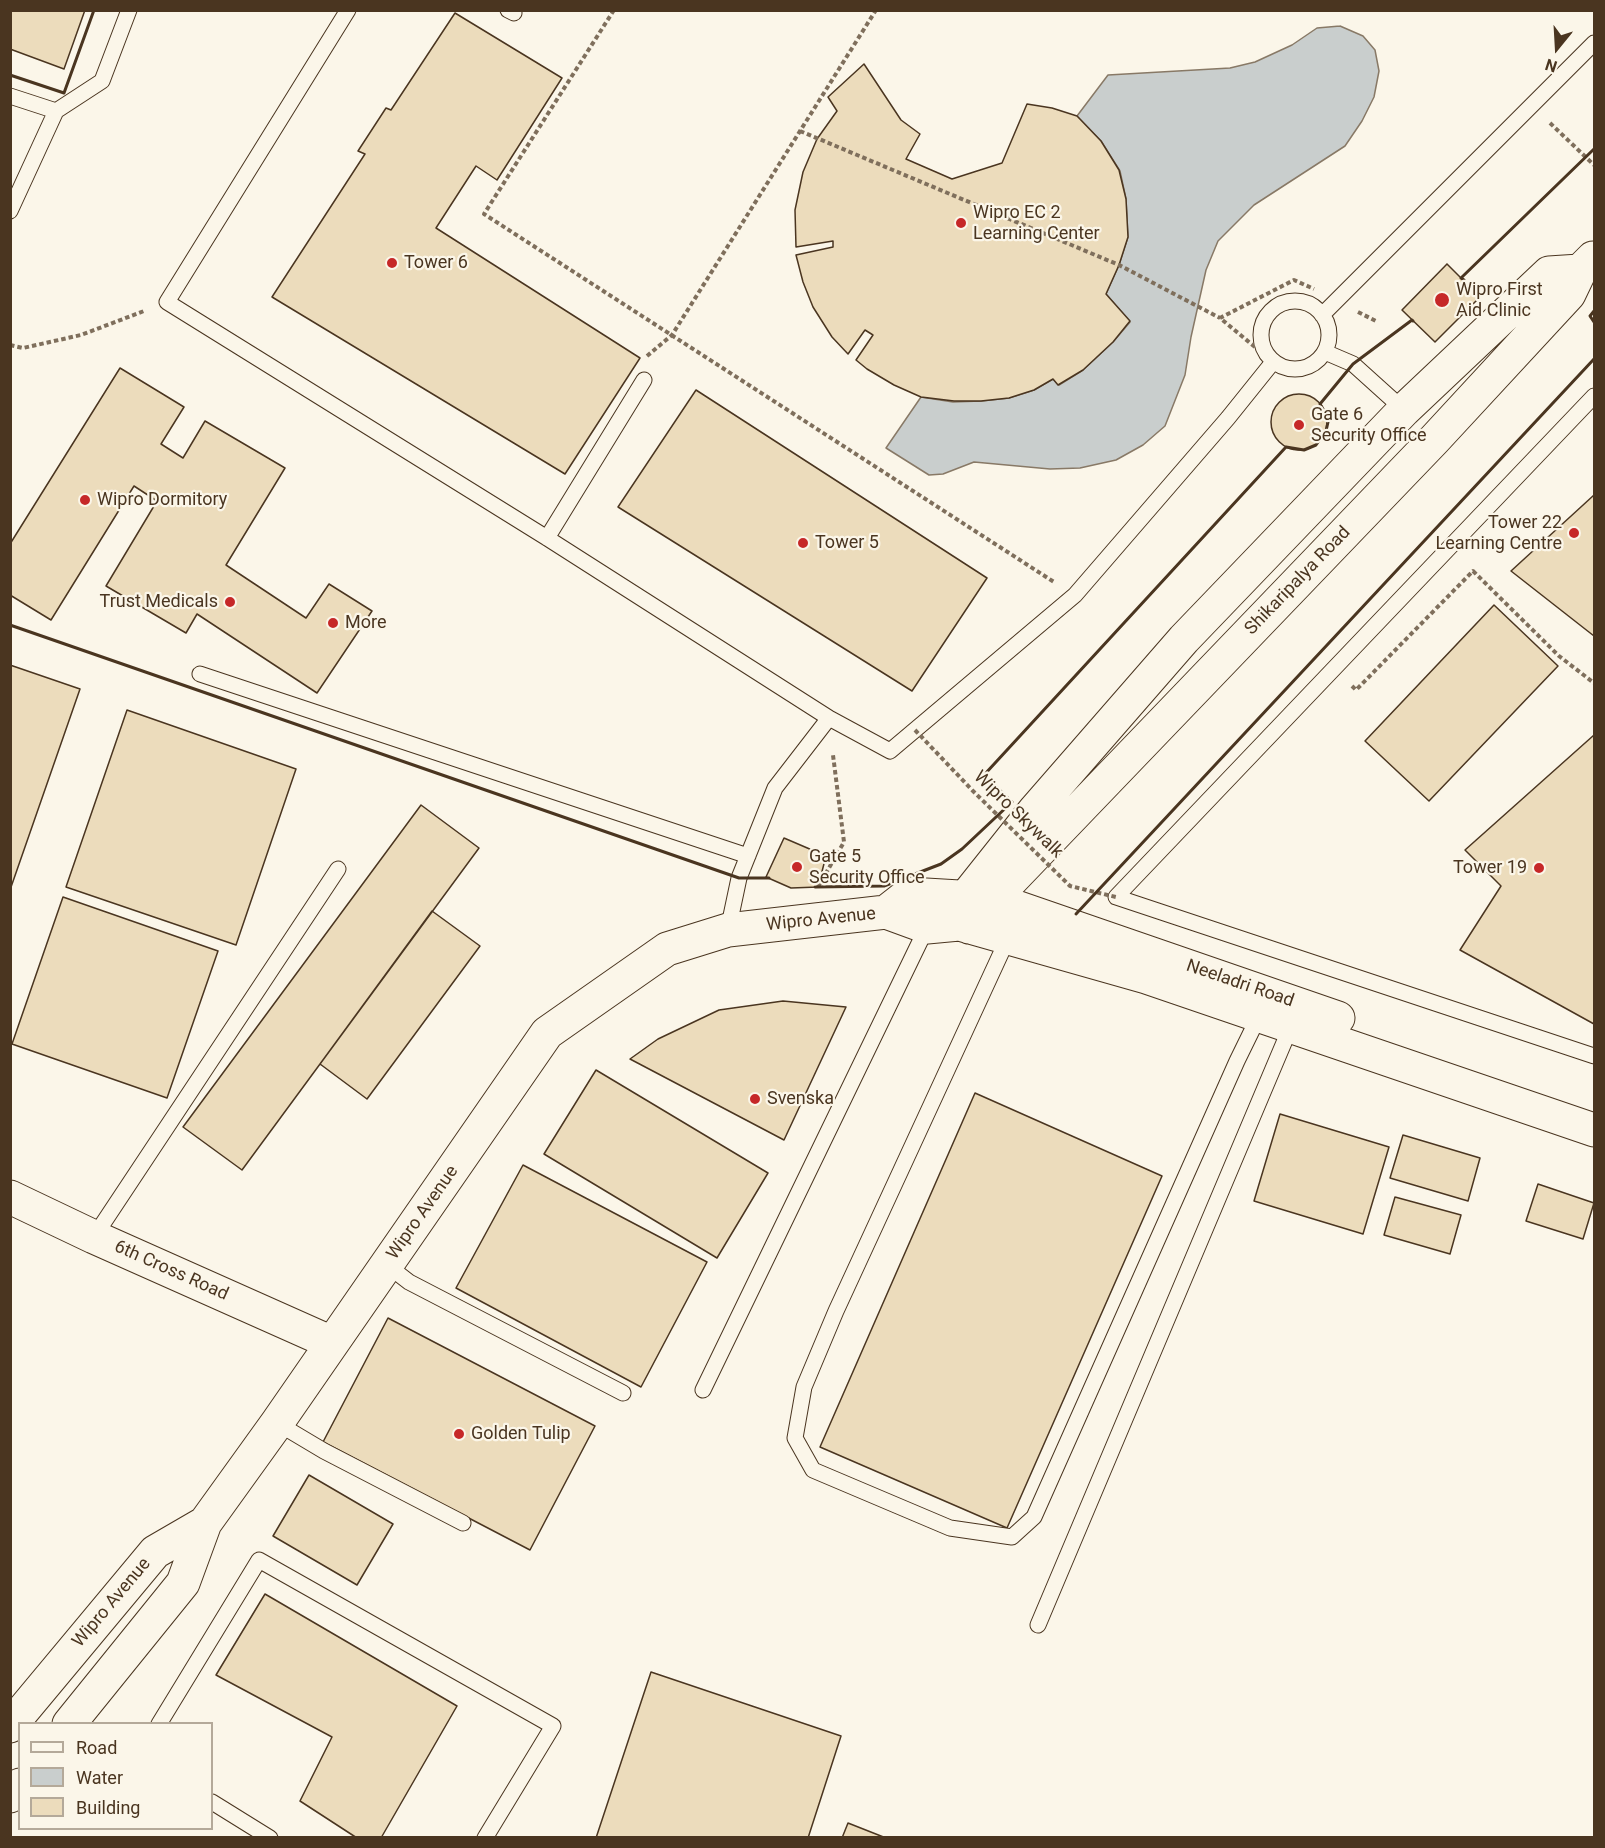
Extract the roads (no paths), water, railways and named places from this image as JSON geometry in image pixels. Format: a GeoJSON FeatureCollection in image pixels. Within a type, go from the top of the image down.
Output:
{"type":"FeatureCollection","features":[{"type":"Feature","properties":{"kind":"main road"},"geometry":{"type":"LineString","coordinates":[[961,917],[1035,810],[1184,639],[1404,410],[1549,273],[1587,264]]}},
{"type":"Feature","properties":{"kind":"main road","name":"Shikaripalya Road"},"geometry":{"type":"LineString","coordinates":[[961,917],[1434,440],[1569,294],[1587,264]]}},
{"type":"Feature","properties":{"kind":"main road","name":"Neeladri Road"},"geometry":{"type":"LineString","coordinates":[[886,912],[909,894],[1008,938],[1146,977],[1594,1131]]}},
{"type":"Feature","properties":{"kind":"main road","name":"Wipro Avenue"},"geometry":{"type":"LineString","coordinates":[[10,1726],[155,1552],[205,1523],[277,1424],[547,1033],[667,949],[728,930],[886,912],[961,917]]}},
{"type":"Feature","properties":{"kind":"main road","name":"Neeladri Road"},"geometry":{"type":"LineString","coordinates":[[961,917],[1594,1106]]}},
{"type":"Feature","properties":{"kind":"main road","name":"6th Cross Road"},"geometry":{"type":"LineString","coordinates":[[10,1197],[332,1343]]}},
{"type":"Feature","properties":{"kind":"main road"},"geometry":{"type":"LineString","coordinates":[[70,1722],[183,1583],[205,1523]]}},
{"type":"Feature","properties":{"kind":"lane"},"geometry":{"type":"LineString","coordinates":[[10,211],[56,111],[102,81],[129,10]]}},
{"type":"Feature","properties":{"kind":"lane"},"geometry":{"type":"LineString","coordinates":[[348,10],[167,302],[547,538],[829,718],[890,752],[1075,595],[1228,418],[1273,362]]}},
{"type":"Feature","properties":{"kind":"lane"},"geometry":{"type":"LineString","coordinates":[[1322,315],[1594,44]]}},
{"type":"Feature","properties":{"kind":"lane"},"geometry":{"type":"LineString","coordinates":[[10,96],[56,111]]}},
{"type":"Feature","properties":{"kind":"lane"},"geometry":{"type":"LineString","coordinates":[[1299,301],[1307,303],[1322,315],[1329,332],[1325,352],[1317,361],[1304,368],[1293,369],[1282,367],[1266,356],[1261,344],[1261,328],[1269,313],[1277,306],[1299,301]]}},
{"type":"Feature","properties":{"kind":"lane"},"geometry":{"type":"LineString","coordinates":[[1325,352],[1353,364],[1404,410]]}},
{"type":"Feature","properties":{"kind":"lane"},"geometry":{"type":"LineString","coordinates":[[547,538],[644,380]]}},
{"type":"Feature","properties":{"kind":"lane"},"geometry":{"type":"LineString","coordinates":[[1594,396],[1116,897],[1594,1056]]}},
{"type":"Feature","properties":{"kind":"lane"},"geometry":{"type":"LineString","coordinates":[[200,674],[748,856]]}},
{"type":"Feature","properties":{"kind":"lane"},"geometry":{"type":"LineString","coordinates":[[728,930],[739,878],[775,788],[829,718]]}},
{"type":"Feature","properties":{"kind":"lane"},"geometry":{"type":"LineString","coordinates":[[94,1237],[338,869]]}},
{"type":"Feature","properties":{"kind":"lane"},"geometry":{"type":"LineString","coordinates":[[703,1390],[961,917]]}},
{"type":"Feature","properties":{"kind":"lane"},"geometry":{"type":"LineString","coordinates":[[1008,938],[836,1311],[804,1387],[795,1438],[813,1470],[950,1528],[1012,1537],[1034,1517],[1237,1061],[1260,1016]]}},
{"type":"Feature","properties":{"kind":"lane"},"geometry":{"type":"LineString","coordinates":[[1038,1625],[1291,1026]]}},
{"type":"Feature","properties":{"kind":"lane"},"geometry":{"type":"LineString","coordinates":[[387,1265],[409,1282],[623,1393]]}},
{"type":"Feature","properties":{"kind":"lane"},"geometry":{"type":"LineString","coordinates":[[277,1424],[463,1523]]}},
{"type":"Feature","properties":{"kind":"lane"},"geometry":{"type":"LineString","coordinates":[[160,1722],[259,1560],[553,1726],[485,1838]]}},
{"type":"Feature","properties":{"kind":"lane"},"geometry":{"type":"LineString","coordinates":[[213,1803],[270,1838]]}},
{"type":"Feature","properties":{"kind":"water"},"geometry":{"type":"Polygon","coordinates":[[[1340,26],[1363,36],[1375,50],[1379,71],[1374,97],[1362,121],[1345,146],[1254,205],[1218,241],[1206,270],[1185,375],[1165,426],[1143,445],[1116,460],[1080,468],[1050,469],[974,462],[943,474],[929,475],[886,448],[921,397],[953,402],[981,401],[1009,398],[1034,390],[1053,379],[1059,385],[1083,370],[1113,342],[1130,322],[1106,294],[1128,237],[1126,199],[1120,171],[1101,141],[1077,116],[1108,75],[1230,68],[1255,62],[1292,45],[1317,28],[1340,26]]]}},
{"type":"Feature","properties":{"kind":"place","name":"Wipro EC 2 Learning Center"},"geometry":{"type":"Point","coordinates":[961,223]}},
{"type":"Feature","properties":{"kind":"place","name":"Tower 6"},"geometry":{"type":"Point","coordinates":[392,263]}},
{"type":"Feature","properties":{"kind":"place","name":"Wipro First Aid Clinic"},"geometry":{"type":"Point","coordinates":[1442,300]}},
{"type":"Feature","properties":{"kind":"place","name":"Gate 6 Security Office"},"geometry":{"type":"Point","coordinates":[1299,425]}},
{"type":"Feature","properties":{"kind":"place","name":"Wipro Dormitory"},"geometry":{"type":"Point","coordinates":[85,500]}},
{"type":"Feature","properties":{"kind":"place","name":"Tower 22 Learning Centre"},"geometry":{"type":"Point","coordinates":[1574,533]}},
{"type":"Feature","properties":{"kind":"place","name":"Tower 5"},"geometry":{"type":"Point","coordinates":[803,543]}},
{"type":"Feature","properties":{"kind":"place","name":"Trust Medicals"},"geometry":{"type":"Point","coordinates":[230,602]}},
{"type":"Feature","properties":{"kind":"place","name":"More"},"geometry":{"type":"Point","coordinates":[333,623]}},
{"type":"Feature","properties":{"kind":"place","name":"Gate 5 Security Office"},"geometry":{"type":"Point","coordinates":[797,867]}},
{"type":"Feature","properties":{"kind":"place","name":"Tower 19"},"geometry":{"type":"Point","coordinates":[1539,868]}},
{"type":"Feature","properties":{"kind":"place","name":"Svenska"},"geometry":{"type":"Point","coordinates":[755,1099]}},
{"type":"Feature","properties":{"kind":"place","name":"Golden Tulip"},"geometry":{"type":"Point","coordinates":[459,1434]}}]}
